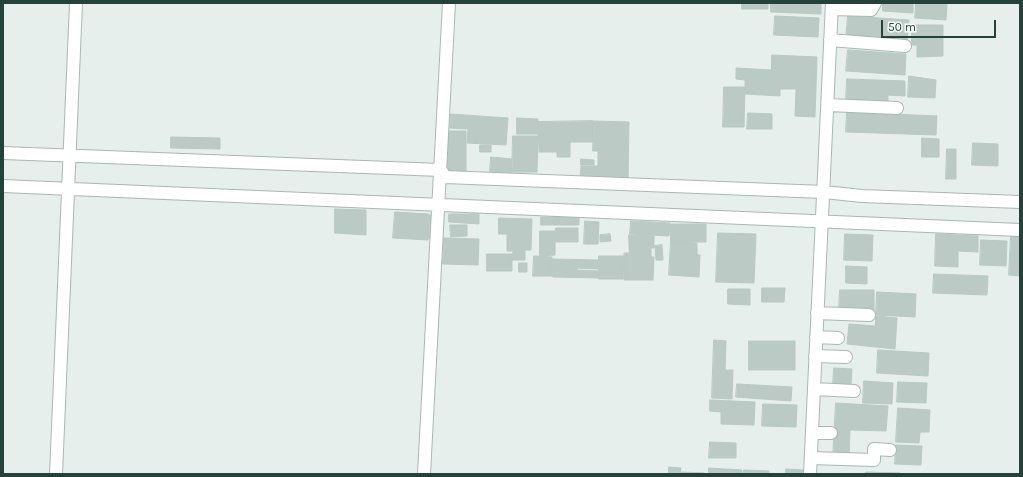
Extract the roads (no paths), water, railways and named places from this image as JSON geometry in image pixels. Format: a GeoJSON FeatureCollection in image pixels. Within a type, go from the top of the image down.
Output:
{"type":"FeatureCollection","features":[{"type":"Feature","properties":{"kind":"street"},"geometry":{"type":"LineString","coordinates":[[56,474],[76,3]]}},
{"type":"Feature","properties":{"kind":"street"},"geometry":{"type":"LineString","coordinates":[[424,474],[448,3]]}},
{"type":"Feature","properties":{"kind":"street"},"geometry":{"type":"LineString","coordinates":[[810,474],[820,459],[822,389],[830,357],[820,337],[825,314],[828,220],[824,194],[838,41],[839,8],[871,10],[875,3]]}},
{"type":"Feature","properties":{"kind":"street"},"geometry":{"type":"LineString","coordinates":[[838,41],[905,46]]}},
{"type":"Feature","properties":{"kind":"street"},"geometry":{"type":"LineString","coordinates":[[831,106],[897,108]]}},
{"type":"Feature","properties":{"kind":"street"},"geometry":{"type":"LineString","coordinates":[[3,153],[69,159],[1020,202]]}},
{"type":"Feature","properties":{"kind":"street"},"geometry":{"type":"LineString","coordinates":[[3,186],[68,185],[439,201],[1020,230]]}},
{"type":"Feature","properties":{"kind":"street"},"geometry":{"type":"LineString","coordinates":[[825,314],[869,315]]}},
{"type":"Feature","properties":{"kind":"street"},"geometry":{"type":"LineString","coordinates":[[820,337],[838,338]]}},
{"type":"Feature","properties":{"kind":"street"},"geometry":{"type":"LineString","coordinates":[[822,389],[854,392]]}},
{"type":"Feature","properties":{"kind":"street"},"geometry":{"type":"LineString","coordinates":[[820,459],[874,460],[874,450],[890,450]]}}]}
